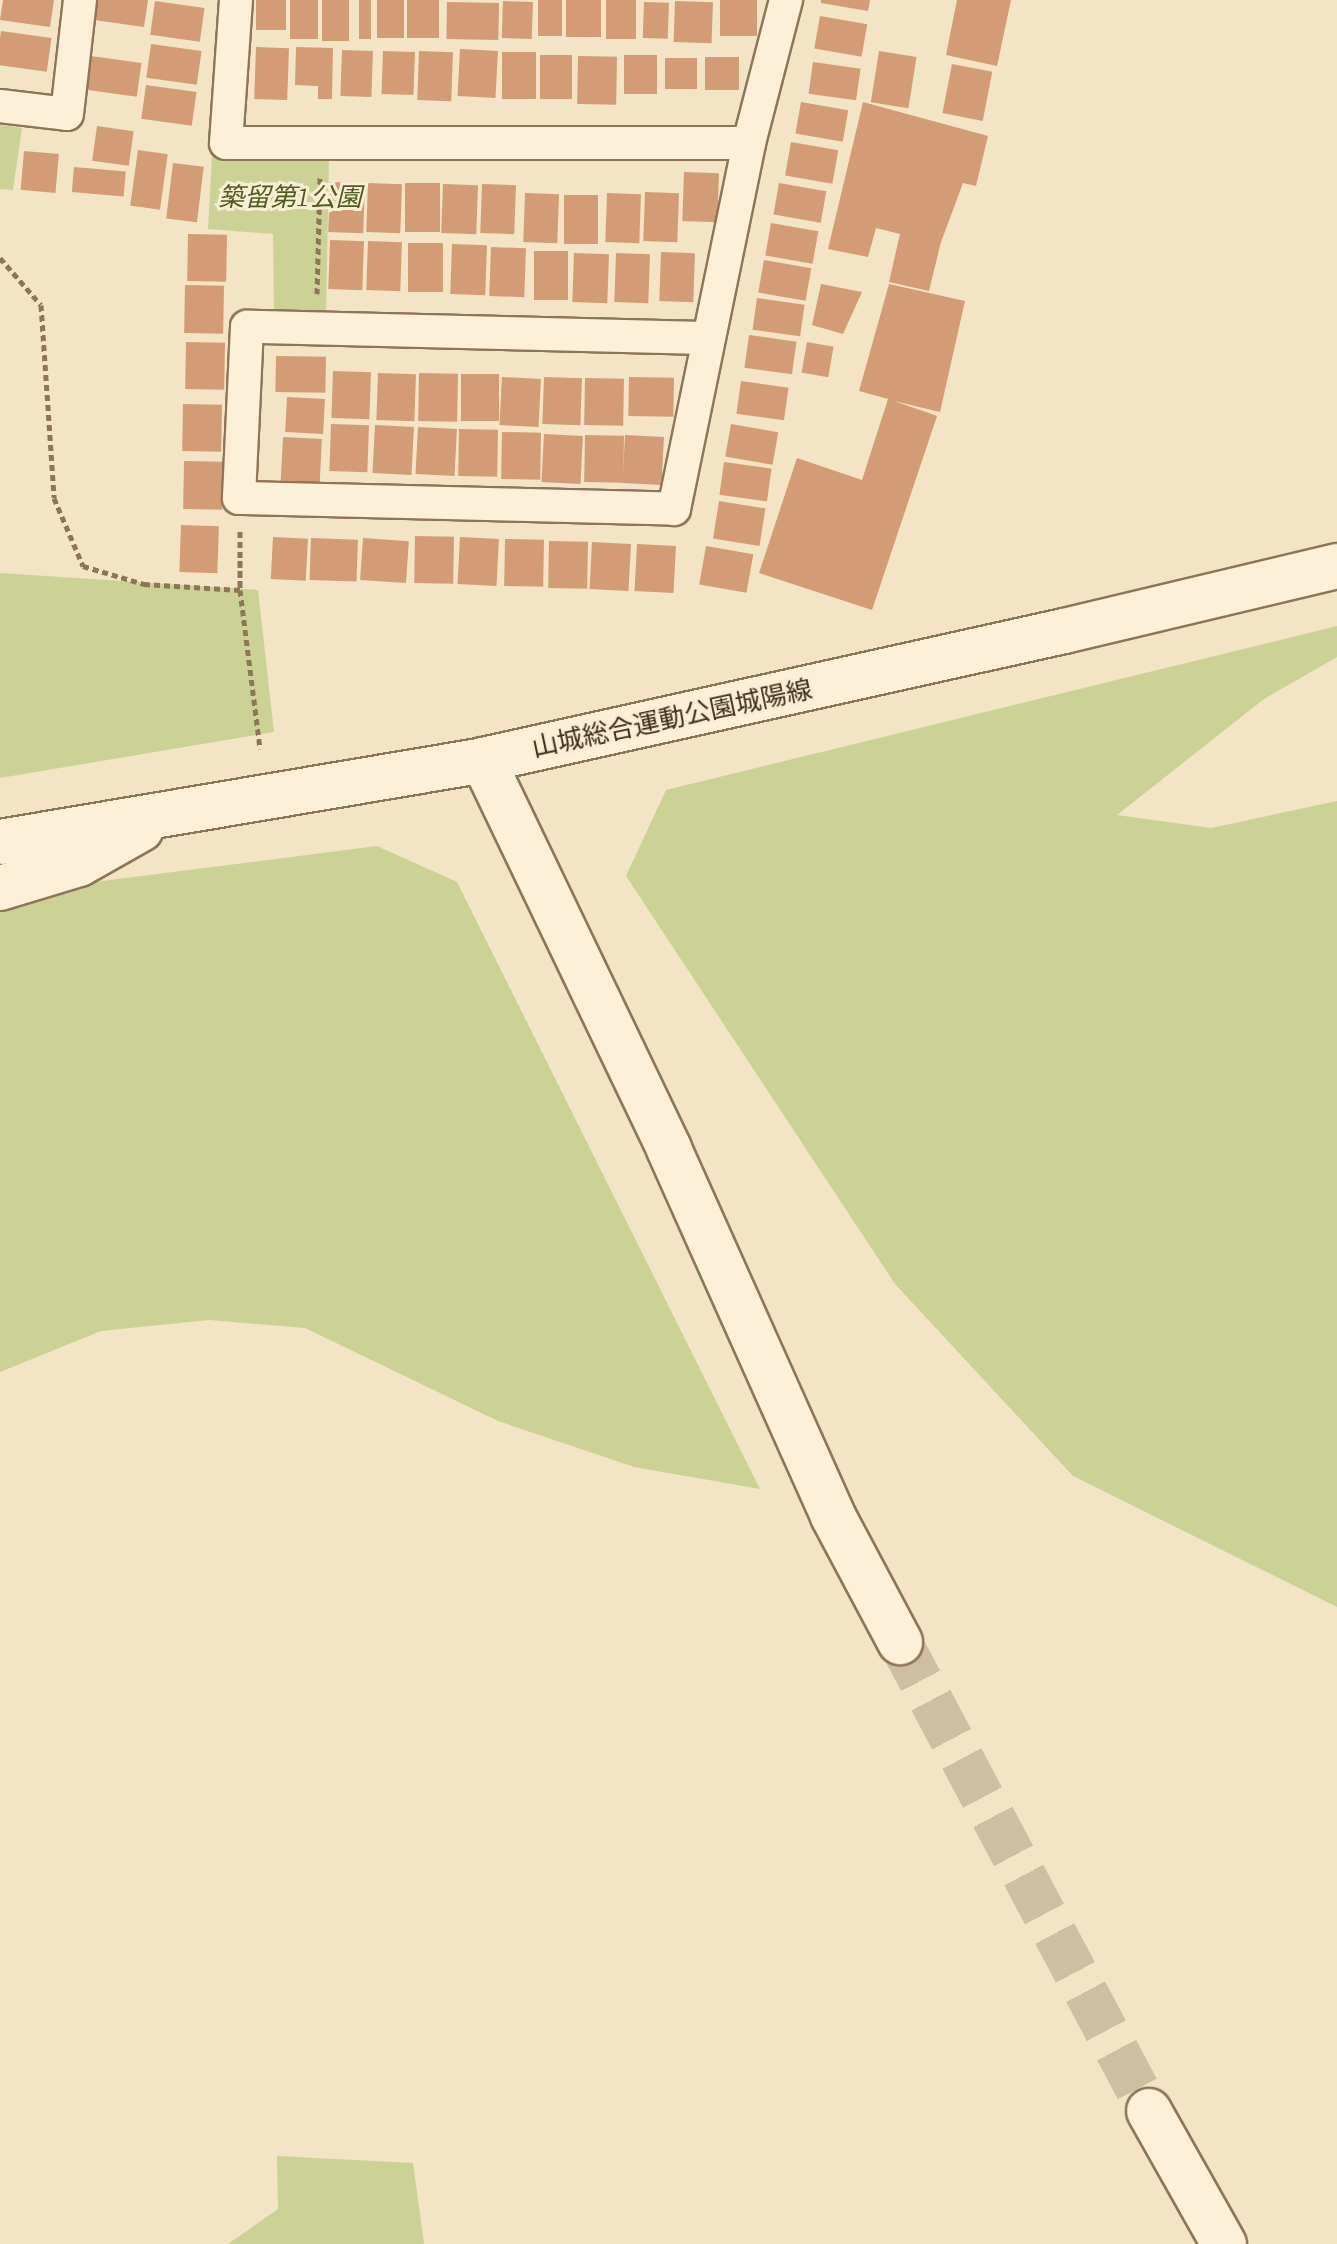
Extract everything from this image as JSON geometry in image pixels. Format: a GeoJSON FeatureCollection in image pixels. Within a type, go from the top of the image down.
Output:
{"type":"FeatureCollection","features":[{"type":"Feature","properties":{"kind":"main road","name":"山城総合運動公園城陽線"},"geometry":{"type":"LineString","coordinates":[[0,842],[483,760],[1064,631],[1337,566]]}},
{"type":"Feature","properties":{"kind":"main road"},"geometry":{"type":"LineString","coordinates":[[483,760],[669,1149],[833,1516],[900,1642]]}},
{"type":"Feature","properties":{"kind":"main road"},"geometry":{"type":"LineString","coordinates":[[0,888],[79,864],[167,814]]}},
{"type":"Feature","properties":{"kind":"main road"},"geometry":{"type":"LineString","coordinates":[[1149,2111],[1224,2244]]}},
{"type":"Feature","properties":{"kind":"street"},"geometry":{"type":"LineString","coordinates":[[0,106],[67,114],[80,0]]}},
{"type":"Feature","properties":{"kind":"street"},"geometry":{"type":"LineString","coordinates":[[236,0],[226,143],[749,143]]}},
{"type":"Feature","properties":{"kind":"street"},"geometry":{"type":"LineString","coordinates":[[708,338],[247,327],[239,498],[674,509],[749,143],[786,0]]}},
{"type":"Feature","properties":{"kind":"path"},"geometry":{"type":"LineString","coordinates":[[316,328],[321,143]]}},
{"type":"Feature","properties":{"kind":"path"},"geometry":{"type":"LineString","coordinates":[[0,258],[41,305],[54,498],[83,566],[144,584],[240,590]]}},
{"type":"Feature","properties":{"kind":"path"},"geometry":{"type":"LineString","coordinates":[[239,498],[240,590],[260,749]]}},
{"type":"Feature","properties":{"kind":"green space"},"geometry":{"type":"Polygon","coordinates":[[[0,125],[22,128],[13,190],[0,189],[0,125]]]}},
{"type":"Feature","properties":{"kind":"green space","name":"築留第1公園"},"geometry":{"type":"Polygon","coordinates":[[[212,157],[329,158],[326,318],[274,315],[273,234],[208,229],[212,157]]]}},
{"type":"Feature","properties":{"kind":"green space"},"geometry":{"type":"Polygon","coordinates":[[[0,573],[258,590],[274,732],[0,778],[0,573]]]}},
{"type":"Feature","properties":{"kind":"green space"},"geometry":{"type":"Polygon","coordinates":[[[1337,626],[1337,657],[1264,699],[1117,815],[1211,828],[1337,801],[1337,1607],[1073,1476],[895,1284],[626,876],[666,790],[1337,626]]]}},
{"type":"Feature","properties":{"kind":"green space"},"geometry":{"type":"Polygon","coordinates":[[[377,846],[457,882],[760,1489],[634,1467],[498,1421],[305,1328],[209,1320],[101,1331],[0,1372],[0,894],[377,846]]]}},
{"type":"Feature","properties":{"kind":"green space"},"geometry":{"type":"Polygon","coordinates":[[[277,2156],[413,2163],[424,2244],[228,2244],[278,2209],[277,2156]]]}},
{"type":"Feature","properties":{"kind":"building"},"geometry":{"type":"Polygon","coordinates":[[[3,0],[54,0],[50,27],[0,20],[3,0]]]}},
{"type":"Feature","properties":{"kind":"building"},"geometry":{"type":"Polygon","coordinates":[[[97,0],[148,0],[144,27],[94,20],[97,0]]]}},
{"type":"Feature","properties":{"kind":"building"},"geometry":{"type":"Polygon","coordinates":[[[256,0],[286,0],[286,30],[256,30],[256,0]]]}},
{"type":"Feature","properties":{"kind":"building"},"geometry":{"type":"Polygon","coordinates":[[[290,0],[318,0],[318,39],[290,39],[290,0]]]}},
{"type":"Feature","properties":{"kind":"building"},"geometry":{"type":"Polygon","coordinates":[[[322,0],[349,0],[349,41],[322,41],[322,0]]]}},
{"type":"Feature","properties":{"kind":"building"},"geometry":{"type":"Polygon","coordinates":[[[359,0],[371,0],[371,39],[359,39],[359,0]]]}},
{"type":"Feature","properties":{"kind":"building"},"geometry":{"type":"Polygon","coordinates":[[[377,0],[404,0],[404,38],[377,38],[377,0]]]}},
{"type":"Feature","properties":{"kind":"building"},"geometry":{"type":"Polygon","coordinates":[[[407,0],[439,0],[439,38],[407,38],[407,0]]]}},
{"type":"Feature","properties":{"kind":"building"},"geometry":{"type":"Polygon","coordinates":[[[538,0],[562,0],[562,36],[538,36],[538,0]]]}},
{"type":"Feature","properties":{"kind":"building"},"geometry":{"type":"Polygon","coordinates":[[[566,0],[601,0],[601,37],[566,37],[566,0]]]}},
{"type":"Feature","properties":{"kind":"building"},"geometry":{"type":"Polygon","coordinates":[[[606,0],[636,0],[636,39],[606,39],[606,0]]]}},
{"type":"Feature","properties":{"kind":"building"},"geometry":{"type":"Polygon","coordinates":[[[720,0],[757,0],[757,36],[720,36],[720,0]]]}},
{"type":"Feature","properties":{"kind":"building"},"geometry":{"type":"Polygon","coordinates":[[[821,0],[870,0],[868,11],[821,3],[821,0]]]}},
{"type":"Feature","properties":{"kind":"building"},"geometry":{"type":"Polygon","coordinates":[[[957,0],[1011,0],[997,66],[946,55],[957,0]]]}},
{"type":"Feature","properties":{"kind":"building"},"geometry":{"type":"Polygon","coordinates":[[[155,1],[205,8],[200,42],[150,35],[155,1]]]}},
{"type":"Feature","properties":{"kind":"building"},"geometry":{"type":"Polygon","coordinates":[[[503,1],[533,2],[532,39],[502,38],[503,1]]]}},
{"type":"Feature","properties":{"kind":"building"},"geometry":{"type":"Polygon","coordinates":[[[675,1],[713,2],[712,43],[674,42],[675,1]]]}},
{"type":"Feature","properties":{"kind":"building"},"geometry":{"type":"Polygon","coordinates":[[[447,2],[499,3],[498,40],[446,39],[447,2]]]}},
{"type":"Feature","properties":{"kind":"building"},"geometry":{"type":"Polygon","coordinates":[[[644,2],[669,3],[668,39],[643,38],[644,2]]]}},
{"type":"Feature","properties":{"kind":"building"},"geometry":{"type":"Polygon","coordinates":[[[820,16],[867,24],[862,57],[814,48],[820,16]]]}},
{"type":"Feature","properties":{"kind":"building"},"geometry":{"type":"Polygon","coordinates":[[[1,31],[52,38],[47,72],[0,65],[1,31]]]}},
{"type":"Feature","properties":{"kind":"building"},"geometry":{"type":"Polygon","coordinates":[[[151,44],[202,51],[197,85],[146,78],[151,44]]]}},
{"type":"Feature","properties":{"kind":"building"},"geometry":{"type":"Polygon","coordinates":[[[256,47],[289,48],[287,100],[254,99],[256,47]]]}},
{"type":"Feature","properties":{"kind":"building"},"geometry":{"type":"Polygon","coordinates":[[[296,47],[333,48],[332,99],[318,99],[318,86],[295,85],[296,47]]]}},
{"type":"Feature","properties":{"kind":"building"},"geometry":{"type":"Polygon","coordinates":[[[460,49],[498,51],[495,98],[458,96],[460,49]]]}},
{"type":"Feature","properties":{"kind":"building"},"geometry":{"type":"Polygon","coordinates":[[[342,50],[373,51],[371,97],[340,96],[342,50]]]}},
{"type":"Feature","properties":{"kind":"building"},"geometry":{"type":"Polygon","coordinates":[[[383,51],[415,52],[413,95],[381,94],[383,51]]]}},
{"type":"Feature","properties":{"kind":"building"},"geometry":{"type":"Polygon","coordinates":[[[419,51],[453,52],[451,101],[417,100],[419,51]]]}},
{"type":"Feature","properties":{"kind":"building"},"geometry":{"type":"Polygon","coordinates":[[[879,51],[917,57],[908,108],[871,102],[879,51]]]}},
{"type":"Feature","properties":{"kind":"building"},"geometry":{"type":"Polygon","coordinates":[[[502,52],[536,52],[536,99],[502,99],[502,52]]]}},
{"type":"Feature","properties":{"kind":"building"},"geometry":{"type":"Polygon","coordinates":[[[540,55],[572,55],[572,99],[540,99],[540,55]]]}},
{"type":"Feature","properties":{"kind":"building"},"geometry":{"type":"Polygon","coordinates":[[[624,55],[657,55],[657,94],[624,94],[624,55]]]}},
{"type":"Feature","properties":{"kind":"building"},"geometry":{"type":"Polygon","coordinates":[[[91,56],[142,63],[137,97],[86,90],[91,56]]]}},
{"type":"Feature","properties":{"kind":"building"},"geometry":{"type":"Polygon","coordinates":[[[578,56],[617,57],[616,105],[577,104],[578,56]]]}},
{"type":"Feature","properties":{"kind":"building"},"geometry":{"type":"Polygon","coordinates":[[[705,57],[739,57],[739,90],[705,90],[705,57]]]}},
{"type":"Feature","properties":{"kind":"building"},"geometry":{"type":"Polygon","coordinates":[[[665,58],[697,58],[697,89],[665,89],[665,58]]]}},
{"type":"Feature","properties":{"kind":"building"},"geometry":{"type":"Polygon","coordinates":[[[813,62],[861,69],[856,100],[809,94],[813,62]]]}},
{"type":"Feature","properties":{"kind":"building"},"geometry":{"type":"Polygon","coordinates":[[[952,64],[992,72],[983,121],[942,113],[952,64]]]}},
{"type":"Feature","properties":{"kind":"building"},"geometry":{"type":"Polygon","coordinates":[[[146,85],[197,92],[192,126],[141,119],[146,85]]]}},
{"type":"Feature","properties":{"kind":"building"},"geometry":{"type":"Polygon","coordinates":[[[801,102],[848,110],[843,142],[795,134],[801,102]]]}},
{"type":"Feature","properties":{"kind":"building"},"geometry":{"type":"Polygon","coordinates":[[[863,102],[988,136],[976,186],[963,183],[941,242],[929,291],[889,282],[900,234],[876,228],[868,257],[828,249],[863,102]]]}},
{"type":"Feature","properties":{"kind":"building"},"geometry":{"type":"Polygon","coordinates":[[[97,126],[134,131],[129,166],[92,161],[97,126]]]}},
{"type":"Feature","properties":{"kind":"building"},"geometry":{"type":"Polygon","coordinates":[[[791,142],[838,150],[832,184],[785,175],[791,142]]]}},
{"type":"Feature","properties":{"kind":"building"},"geometry":{"type":"Polygon","coordinates":[[[138,150],[168,154],[160,210],[130,205],[138,150]]]}},
{"type":"Feature","properties":{"kind":"building"},"geometry":{"type":"Polygon","coordinates":[[[24,151],[59,154],[55,193],[21,190],[24,151]]]}},
{"type":"Feature","properties":{"kind":"building"},"geometry":{"type":"Polygon","coordinates":[[[173,163],[204,167],[197,222],[166,219],[173,163]]]}},
{"type":"Feature","properties":{"kind":"building"},"geometry":{"type":"Polygon","coordinates":[[[74,167],[126,172],[124,196],[72,192],[74,167]]]}},
{"type":"Feature","properties":{"kind":"building"},"geometry":{"type":"Polygon","coordinates":[[[684,172],[719,173],[717,222],[682,221],[684,172]]]}},
{"type":"Feature","properties":{"kind":"building"},"geometry":{"type":"Polygon","coordinates":[[[330,182],[365,183],[363,233],[328,232],[330,182]]]}},
{"type":"Feature","properties":{"kind":"building"},"geometry":{"type":"Polygon","coordinates":[[[368,183],[402,184],[400,233],[366,232],[368,183]]]}},
{"type":"Feature","properties":{"kind":"building"},"geometry":{"type":"Polygon","coordinates":[[[405,183],[440,183],[440,232],[405,232],[405,183]]]}},
{"type":"Feature","properties":{"kind":"building"},"geometry":{"type":"Polygon","coordinates":[[[779,183],[826,191],[821,223],[773,215],[779,183]]]}},
{"type":"Feature","properties":{"kind":"building"},"geometry":{"type":"Polygon","coordinates":[[[443,184],[478,185],[476,234],[441,233],[443,184]]]}},
{"type":"Feature","properties":{"kind":"building"},"geometry":{"type":"Polygon","coordinates":[[[482,184],[516,185],[514,234],[480,233],[482,184]]]}},
{"type":"Feature","properties":{"kind":"building"},"geometry":{"type":"Polygon","coordinates":[[[645,192],[679,193],[677,242],[643,241],[645,192]]]}},
{"type":"Feature","properties":{"kind":"building"},"geometry":{"type":"Polygon","coordinates":[[[525,193],[559,194],[557,243],[523,242],[525,193]]]}},
{"type":"Feature","properties":{"kind":"building"},"geometry":{"type":"Polygon","coordinates":[[[607,193],[641,194],[639,243],[605,242],[607,193]]]}},
{"type":"Feature","properties":{"kind":"building"},"geometry":{"type":"Polygon","coordinates":[[[564,195],[598,195],[598,244],[564,244],[564,195]]]}},
{"type":"Feature","properties":{"kind":"building"},"geometry":{"type":"Polygon","coordinates":[[[771,223],[818,231],[813,264],[765,255],[771,223]]]}},
{"type":"Feature","properties":{"kind":"building"},"geometry":{"type":"Polygon","coordinates":[[[188,234],[227,235],[226,282],[187,281],[188,234]]]}},
{"type":"Feature","properties":{"kind":"building"},"geometry":{"type":"Polygon","coordinates":[[[330,240],[364,241],[362,290],[328,289],[330,240]]]}},
{"type":"Feature","properties":{"kind":"building"},"geometry":{"type":"Polygon","coordinates":[[[368,241],[402,242],[400,291],[366,290],[368,241]]]}},
{"type":"Feature","properties":{"kind":"building"},"geometry":{"type":"Polygon","coordinates":[[[408,243],[443,243],[443,292],[408,292],[408,243]]]}},
{"type":"Feature","properties":{"kind":"building"},"geometry":{"type":"Polygon","coordinates":[[[452,244],[487,245],[485,295],[450,294],[452,244]]]}},
{"type":"Feature","properties":{"kind":"building"},"geometry":{"type":"Polygon","coordinates":[[[491,247],[526,248],[524,297],[489,296],[491,247]]]}},
{"type":"Feature","properties":{"kind":"building"},"geometry":{"type":"Polygon","coordinates":[[[534,251],[568,251],[568,300],[534,300],[534,251]]]}},
{"type":"Feature","properties":{"kind":"building"},"geometry":{"type":"Polygon","coordinates":[[[661,252],[695,253],[693,302],[659,301],[661,252]]]}},
{"type":"Feature","properties":{"kind":"building"},"geometry":{"type":"Polygon","coordinates":[[[574,253],[609,254],[607,303],[572,302],[574,253]]]}},
{"type":"Feature","properties":{"kind":"building"},"geometry":{"type":"Polygon","coordinates":[[[616,253],[650,254],[648,303],[614,302],[616,253]]]}},
{"type":"Feature","properties":{"kind":"building"},"geometry":{"type":"Polygon","coordinates":[[[764,260],[811,268],[806,301],[758,292],[764,260]]]}},
{"type":"Feature","properties":{"kind":"building"},"geometry":{"type":"Polygon","coordinates":[[[821,284],[862,292],[843,334],[812,325],[821,284]]]}},
{"type":"Feature","properties":{"kind":"building"},"geometry":{"type":"Polygon","coordinates":[[[889,284],[965,301],[940,412],[894,401],[937,416],[872,610],[759,573],[797,458],[862,480],[888,399],[859,391],[889,284]]]}},
{"type":"Feature","properties":{"kind":"building"},"geometry":{"type":"Polygon","coordinates":[[[185,285],[224,286],[223,334],[184,333],[185,285]]]}},
{"type":"Feature","properties":{"kind":"building"},"geometry":{"type":"Polygon","coordinates":[[[757,298],[805,305],[800,336],[753,330],[757,298]]]}},
{"type":"Feature","properties":{"kind":"building"},"geometry":{"type":"Polygon","coordinates":[[[749,335],[797,342],[792,374],[744,368],[749,335]]]}},
{"type":"Feature","properties":{"kind":"building"},"geometry":{"type":"Polygon","coordinates":[[[186,342],[225,343],[224,390],[185,389],[186,342]]]}},
{"type":"Feature","properties":{"kind":"building"},"geometry":{"type":"Polygon","coordinates":[[[807,342],[834,347],[828,377],[802,373],[807,342]]]}},
{"type":"Feature","properties":{"kind":"building"},"geometry":{"type":"Polygon","coordinates":[[[276,356],[326,357],[325,393],[275,392],[276,356]]]}},
{"type":"Feature","properties":{"kind":"building"},"geometry":{"type":"Polygon","coordinates":[[[333,371],[371,372],[369,419],[331,418],[333,371]]]}},
{"type":"Feature","properties":{"kind":"building"},"geometry":{"type":"Polygon","coordinates":[[[378,373],[416,374],[414,421],[376,420],[378,373]]]}},
{"type":"Feature","properties":{"kind":"building"},"geometry":{"type":"Polygon","coordinates":[[[419,373],[458,374],[457,422],[418,421],[419,373]]]}},
{"type":"Feature","properties":{"kind":"building"},"geometry":{"type":"Polygon","coordinates":[[[461,374],[499,374],[499,421],[461,421],[461,374]]]}},
{"type":"Feature","properties":{"kind":"building"},"geometry":{"type":"Polygon","coordinates":[[[502,377],[541,379],[538,427],[499,425],[502,377]]]}},
{"type":"Feature","properties":{"kind":"building"},"geometry":{"type":"Polygon","coordinates":[[[544,377],[582,378],[580,425],[542,424],[544,377]]]}},
{"type":"Feature","properties":{"kind":"building"},"geometry":{"type":"Polygon","coordinates":[[[629,377],[674,378],[673,417],[628,416],[629,377]]]}},
{"type":"Feature","properties":{"kind":"building"},"geometry":{"type":"Polygon","coordinates":[[[585,378],[624,379],[623,426],[584,425],[585,378]]]}},
{"type":"Feature","properties":{"kind":"building"},"geometry":{"type":"Polygon","coordinates":[[[741,381],[789,388],[784,420],[736,414],[741,381]]]}},
{"type":"Feature","properties":{"kind":"building"},"geometry":{"type":"Polygon","coordinates":[[[287,397],[325,399],[323,434],[285,432],[287,397]]]}},
{"type":"Feature","properties":{"kind":"building"},"geometry":{"type":"Polygon","coordinates":[[[183,404],[222,405],[221,452],[182,451],[183,404]]]}},
{"type":"Feature","properties":{"kind":"building"},"geometry":{"type":"Polygon","coordinates":[[[331,424],[369,425],[367,472],[329,471],[331,424]]]}},
{"type":"Feature","properties":{"kind":"building"},"geometry":{"type":"Polygon","coordinates":[[[731,424],[778,432],[773,465],[725,456],[731,424]]]}},
{"type":"Feature","properties":{"kind":"building"},"geometry":{"type":"Polygon","coordinates":[[[375,425],[414,427],[411,475],[372,473],[375,425]]]}},
{"type":"Feature","properties":{"kind":"building"},"geometry":{"type":"Polygon","coordinates":[[[418,427],[457,429],[454,476],[416,474],[418,427]]]}},
{"type":"Feature","properties":{"kind":"building"},"geometry":{"type":"Polygon","coordinates":[[[459,429],[498,430],[497,477],[458,476],[459,429]]]}},
{"type":"Feature","properties":{"kind":"building"},"geometry":{"type":"Polygon","coordinates":[[[502,432],[541,433],[540,480],[501,479],[502,432]]]}},
{"type":"Feature","properties":{"kind":"building"},"geometry":{"type":"Polygon","coordinates":[[[544,434],[583,436],[580,484],[541,482],[544,434]]]}},
{"type":"Feature","properties":{"kind":"building"},"geometry":{"type":"Polygon","coordinates":[[[585,435],[624,436],[623,483],[584,482],[585,435]]]}},
{"type":"Feature","properties":{"kind":"building"},"geometry":{"type":"Polygon","coordinates":[[[625,435],[664,437],[661,485],[622,483],[625,435]]]}},
{"type":"Feature","properties":{"kind":"building"},"geometry":{"type":"Polygon","coordinates":[[[283,437],[322,439],[319,487],[280,485],[283,437]]]}},
{"type":"Feature","properties":{"kind":"building"},"geometry":{"type":"Polygon","coordinates":[[[184,461],[223,462],[222,510],[183,509],[184,461]]]}},
{"type":"Feature","properties":{"kind":"building"},"geometry":{"type":"Polygon","coordinates":[[[724,462],[772,469],[767,501],[719,495],[724,462]]]}},
{"type":"Feature","properties":{"kind":"building"},"geometry":{"type":"Polygon","coordinates":[[[719,501],[765,508],[759,546],[713,539],[719,501]]]}},
{"type":"Feature","properties":{"kind":"building"},"geometry":{"type":"Polygon","coordinates":[[[181,525],[219,526],[217,573],[179,572],[181,525]]]}},
{"type":"Feature","properties":{"kind":"building"},"geometry":{"type":"Polygon","coordinates":[[[415,536],[454,537],[453,584],[414,583],[415,536]]]}},
{"type":"Feature","properties":{"kind":"building"},"geometry":{"type":"Polygon","coordinates":[[[273,537],[308,539],[306,581],[271,579],[273,537]]]}},
{"type":"Feature","properties":{"kind":"building"},"geometry":{"type":"Polygon","coordinates":[[[460,537],[499,539],[496,586],[458,584],[460,537]]]}},
{"type":"Feature","properties":{"kind":"building"},"geometry":{"type":"Polygon","coordinates":[[[311,538],[358,540],[357,582],[310,580],[311,538]]]}},
{"type":"Feature","properties":{"kind":"building"},"geometry":{"type":"Polygon","coordinates":[[[363,538],[409,541],[406,583],[360,580],[363,538]]]}},
{"type":"Feature","properties":{"kind":"building"},"geometry":{"type":"Polygon","coordinates":[[[505,539],[544,540],[543,587],[504,586],[505,539]]]}},
{"type":"Feature","properties":{"kind":"building"},"geometry":{"type":"Polygon","coordinates":[[[549,541],[588,542],[587,589],[548,588],[549,541]]]}},
{"type":"Feature","properties":{"kind":"building"},"geometry":{"type":"Polygon","coordinates":[[[592,542],[631,544],[628,591],[590,589],[592,542]]]}},
{"type":"Feature","properties":{"kind":"building"},"geometry":{"type":"Polygon","coordinates":[[[637,544],[676,546],[673,593],[635,591],[637,544]]]}},
{"type":"Feature","properties":{"kind":"building"},"geometry":{"type":"Polygon","coordinates":[[[706,546],[753,554],[746,593],[699,584],[706,546]]]}},
{"type":"Feature","properties":{"kind":"tunnel"},"geometry":{"type":"LineString","coordinates":[[900,1642],[1149,2111]]}}]}
